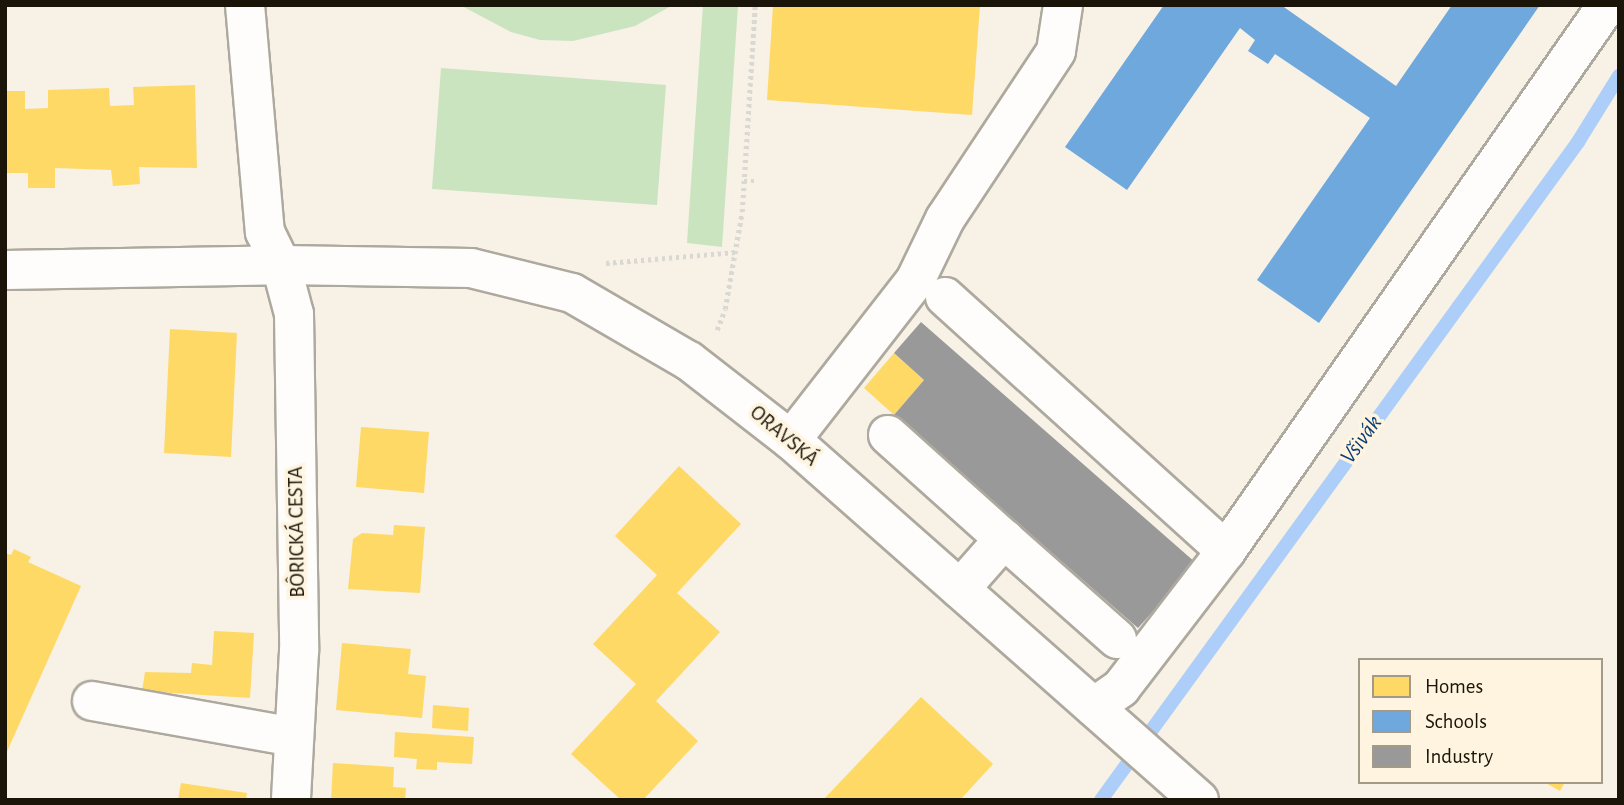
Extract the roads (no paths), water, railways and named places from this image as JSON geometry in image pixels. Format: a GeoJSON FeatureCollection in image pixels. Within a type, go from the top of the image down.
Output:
{"type":"FeatureCollection","features":[{"type":"Feature","properties":{"kind":"street","name":"BÔRICKÁ CESTA"},"geometry":{"type":"LineString","coordinates":[[245,5],[265,232],[281,265],[294,314],[299,651],[290,800]]}},
{"type":"Feature","properties":{"kind":"street"},"geometry":{"type":"LineString","coordinates":[[791,440],[915,281],[945,219],[1056,51],[1063,5]]}},
{"type":"Feature","properties":{"kind":"street"},"geometry":{"type":"LineString","coordinates":[[1094,707],[1121,688],[1226,551],[1607,5]]}},
{"type":"Feature","properties":{"kind":"street"},"geometry":{"type":"LineString","coordinates":[[5,270],[281,265]]}},
{"type":"Feature","properties":{"kind":"street","name":"ORAVSKÁ"},"geometry":{"type":"LineString","coordinates":[[281,265],[471,268],[572,293],[689,361],[791,440],[1187,790]]}},
{"type":"Feature","properties":{"kind":"street"},"geometry":{"type":"LineString","coordinates":[[945,297],[1226,551]]}},
{"type":"Feature","properties":{"kind":"street"},"geometry":{"type":"LineString","coordinates":[[888,435],[1117,639]]}},
{"type":"Feature","properties":{"kind":"street"},"geometry":{"type":"LineString","coordinates":[[960,589],[1004,539]]}},
{"type":"Feature","properties":{"kind":"street"},"geometry":{"type":"LineString","coordinates":[[92,701],[294,737]]}},
{"type":"Feature","properties":{"kind":"waterway","name":"Všivák"},"geometry":{"type":"LineString","coordinates":[[1101,800],[1578,142],[1619,76]]}}]}
